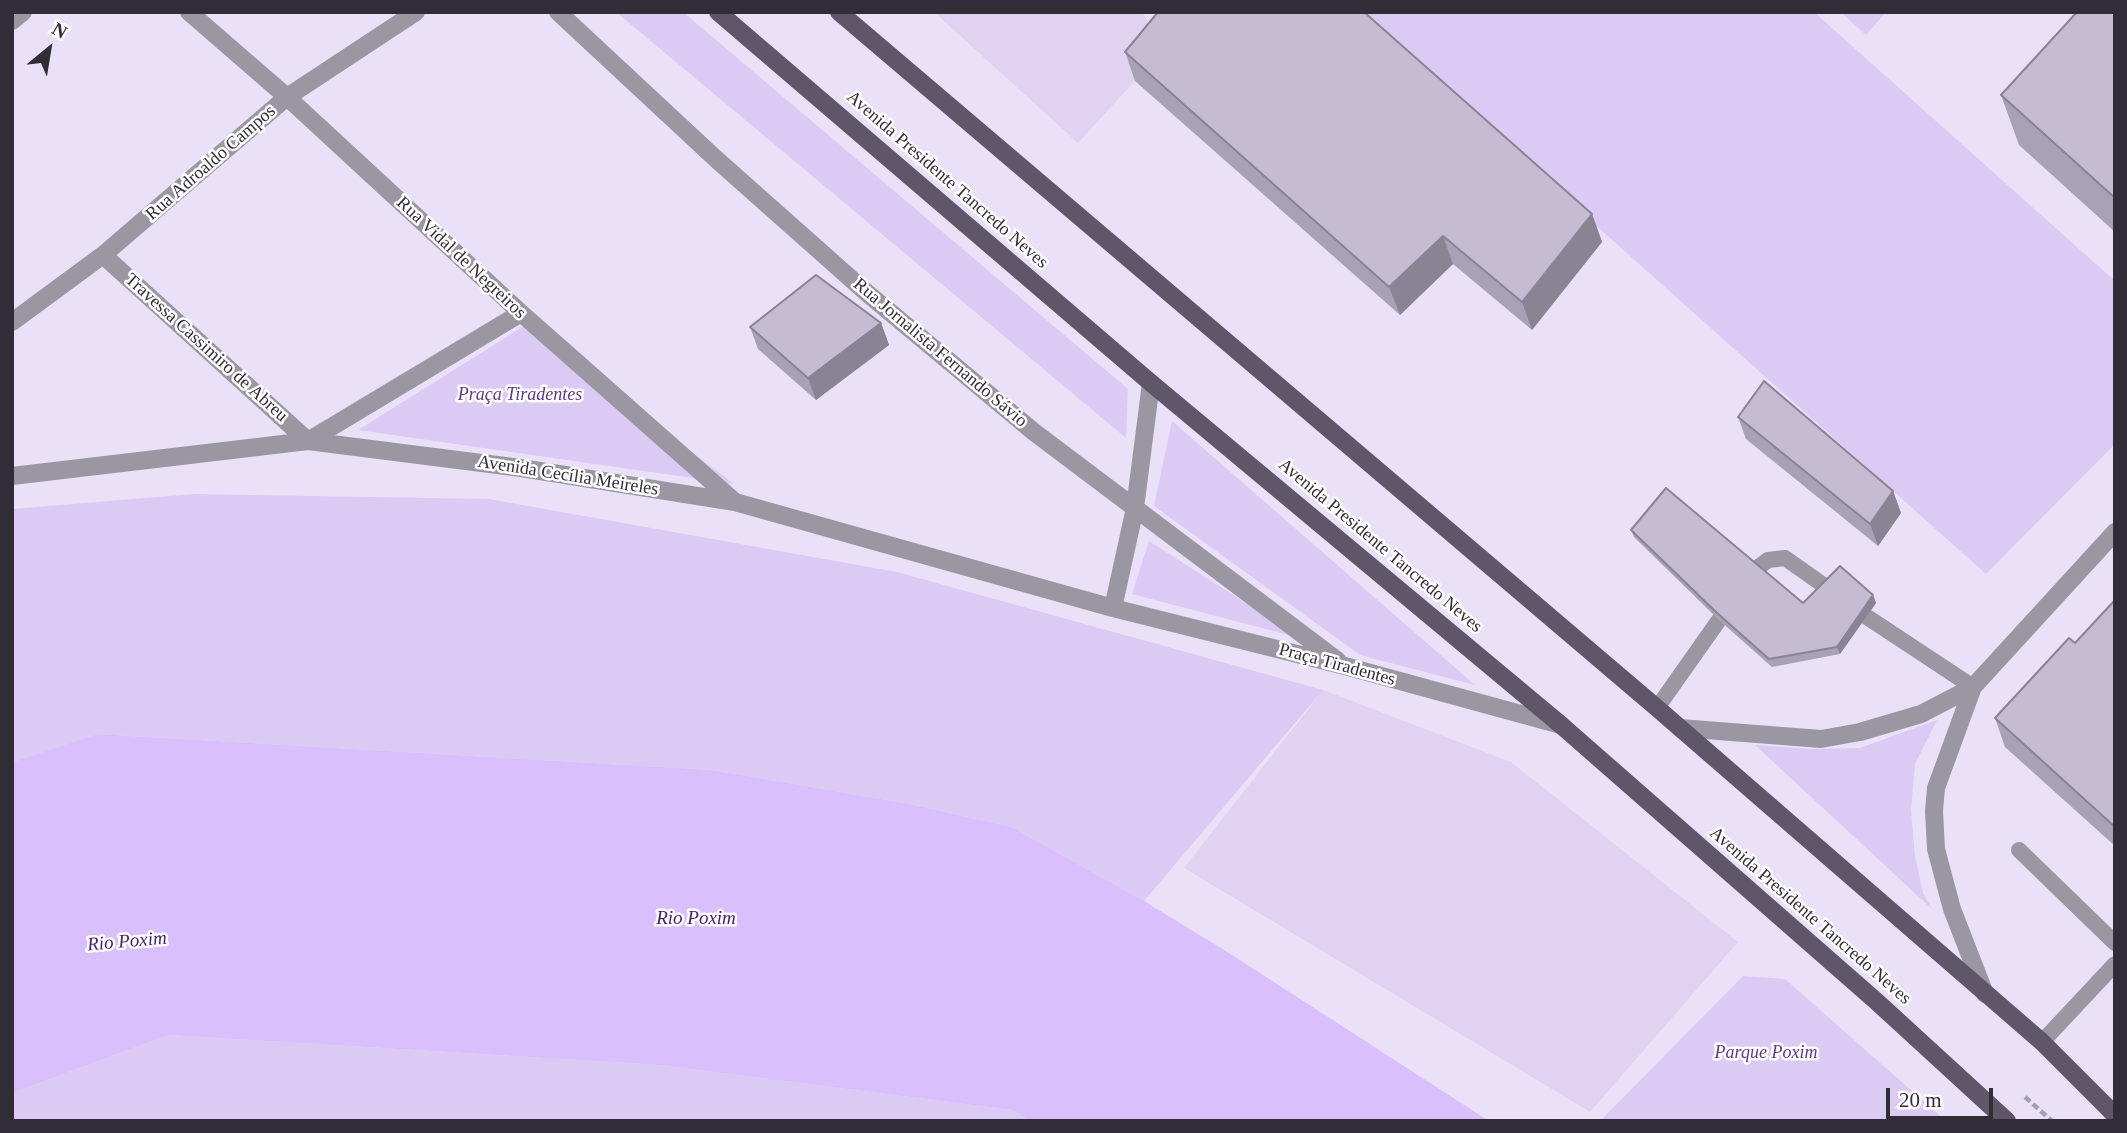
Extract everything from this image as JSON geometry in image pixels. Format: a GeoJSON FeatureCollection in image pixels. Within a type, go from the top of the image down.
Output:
{"type":"FeatureCollection","features":[{"type":"Feature","properties":{"kind":"main road","name":"Avenida Presidente Tancredo Neves"},"geometry":{"type":"LineString","coordinates":[[718,12],[1151,383],[1562,725],[1876,1001],[2007,1121]]}},
{"type":"Feature","properties":{"kind":"main road"},"geometry":{"type":"LineString","coordinates":[[839,12],[1657,708],[2042,1042],[2115,1115]]}},
{"type":"Feature","properties":{"kind":"street"},"geometry":{"type":"LineString","coordinates":[[12,21],[23,12]]}},
{"type":"Feature","properties":{"kind":"street","name":"Rua Vidal de Negreiros"},"geometry":{"type":"LineString","coordinates":[[189,12],[287,97],[521,313],[734,502]]}},
{"type":"Feature","properties":{"kind":"street","name":"Rua Adroaldo Campos"},"geometry":{"type":"LineString","coordinates":[[12,322],[103,255],[287,97],[416,12]]}},
{"type":"Feature","properties":{"kind":"street","name":"Rua Jornalista Fernando Sávio"},"geometry":{"type":"LineString","coordinates":[[558,12],[716,159],[867,293],[1034,432],[1345,666]]}},
{"type":"Feature","properties":{"kind":"street","name":"Travessa Cassimiro de Abreu"},"geometry":{"type":"LineString","coordinates":[[103,255],[308,441]]}},
{"type":"Feature","properties":{"kind":"street"},"geometry":{"type":"LineString","coordinates":[[308,441],[521,313]]}},
{"type":"Feature","properties":{"kind":"street"},"geometry":{"type":"LineString","coordinates":[[1113,608],[1135,508],[1151,383]]}},
{"type":"Feature","properties":{"kind":"street","name":"Avenida Cecília Meireles"},"geometry":{"type":"LineString","coordinates":[[12,476],[308,441],[521,468],[734,502],[1113,608]]}},
{"type":"Feature","properties":{"kind":"street"},"geometry":{"type":"LineString","coordinates":[[1680,728],[1821,739],[1860,732],[1920,714],[1973,687],[2115,532]]}},
{"type":"Feature","properties":{"kind":"street","name":"Praça Tiradentes"},"geometry":{"type":"LineString","coordinates":[[1113,608],[1345,666],[1562,725]]}},
{"type":"Feature","properties":{"kind":"street"},"geometry":{"type":"LineString","coordinates":[[1973,687],[1936,788],[1934,811],[1936,849],[1952,909],[1985,994]]}},
{"type":"Feature","properties":{"kind":"lane"},"geometry":{"type":"LineString","coordinates":[[1756,569],[1768,560],[1785,558],[1829,589]]}},
{"type":"Feature","properties":{"kind":"lane"},"geometry":{"type":"LineString","coordinates":[[1867,617],[1973,687]]}},
{"type":"Feature","properties":{"kind":"lane"},"geometry":{"type":"LineString","coordinates":[[1657,708],[1719,620]]}},
{"type":"Feature","properties":{"kind":"lane"},"geometry":{"type":"LineString","coordinates":[[2020,850],[2115,943]]}},
{"type":"Feature","properties":{"kind":"lane"},"geometry":{"type":"LineString","coordinates":[[2042,1042],[2115,964]]}},
{"type":"Feature","properties":{"kind":"shaded area"},"geometry":{"type":"Polygon","coordinates":[[[934,12],[1142,12],[1163,47],[1078,143],[934,12]]]}},
{"type":"Feature","properties":{"kind":"shaded area"},"geometry":{"type":"Polygon","coordinates":[[[1323,690],[1511,762],[1738,942],[1590,1112],[1184,868],[1323,690]]]}},
{"type":"Feature","properties":{"kind":"green space"},"geometry":{"type":"Polygon","coordinates":[[[616,12],[683,12],[1128,389],[1126,438],[616,12]]]}},
{"type":"Feature","properties":{"kind":"green space"},"geometry":{"type":"Polygon","coordinates":[[[1357,12],[1814,12],[2115,281],[2115,444],[1986,574],[1357,12]]]}},
{"type":"Feature","properties":{"kind":"green space"},"geometry":{"type":"Polygon","coordinates":[[[1841,12],[1886,12],[1866,35],[1841,12]]]}},
{"type":"Feature","properties":{"kind":"green space","name":"Praça Tiradentes"},"geometry":{"type":"Polygon","coordinates":[[[524,326],[734,484],[358,430],[524,326]]]}},
{"type":"Feature","properties":{"kind":"green space"},"geometry":{"type":"Polygon","coordinates":[[[1172,421],[1475,685],[1360,655],[1154,506],[1172,421]]]}},
{"type":"Feature","properties":{"kind":"green space"},"geometry":{"type":"Polygon","coordinates":[[[194,494],[489,499],[897,572],[1323,690],[1144,901],[1012,827],[910,804],[712,770],[97,734],[12,762],[12,509],[194,494]]]}},
{"type":"Feature","properties":{"kind":"green space"},"geometry":{"type":"Polygon","coordinates":[[[1149,541],[1300,638],[1132,594],[1149,541]]]}},
{"type":"Feature","properties":{"kind":"green space"},"geometry":{"type":"Polygon","coordinates":[[[1937,720],[1915,764],[1911,810],[1915,856],[1923,893],[1932,909],[1755,745],[1809,749],[1860,748],[1937,720]]]}},
{"type":"Feature","properties":{"kind":"green space","name":"Parque Poxim"},"geometry":{"type":"Polygon","coordinates":[[[1743,976],[1785,979],[1946,1121],[1600,1121],[1743,976]]]}},
{"type":"Feature","properties":{"kind":"green space"},"geometry":{"type":"Polygon","coordinates":[[[169,1035],[660,1065],[1012,1110],[1030,1121],[12,1121],[12,1093],[169,1035]]]}},
{"type":"Feature","properties":{"kind":"water","name":"Rio Poxim"},"geometry":{"type":"Polygon","coordinates":[[[97,734],[712,770],[910,804],[1012,827],[1144,901],[1229,953],[1489,1121],[1030,1121],[1012,1110],[660,1065],[169,1035],[12,1093],[12,762],[97,734]]]}},
{"type":"Feature","properties":{"kind":"building"},"geometry":{"type":"Polygon","coordinates":[[[1158,12],[1364,12],[1592,214],[1522,302],[1443,236],[1389,287],[1125,52],[1158,12]]]}},
{"type":"Feature","properties":{"kind":"building"},"geometry":{"type":"Polygon","coordinates":[[[2077,12],[2115,12],[2115,198],[2001,95],[2077,12]]]}},
{"type":"Feature","properties":{"kind":"building"},"geometry":{"type":"Polygon","coordinates":[[[816,275],[881,323],[808,378],[750,327],[816,275]]]}},
{"type":"Feature","properties":{"kind":"building"},"geometry":{"type":"Polygon","coordinates":[[[1764,381],[1893,491],[1870,524],[1738,417],[1764,381]]]}},
{"type":"Feature","properties":{"kind":"building"},"geometry":{"type":"Polygon","coordinates":[[[1666,488],[1803,603],[1840,566],[1873,595],[1837,647],[1769,659],[1716,612],[1631,530],[1666,488]]]}},
{"type":"Feature","properties":{"kind":"building"},"geometry":{"type":"Polygon","coordinates":[[[2115,600],[2115,827],[1995,718],[2069,638],[2075,643],[2115,600]]]}}]}
